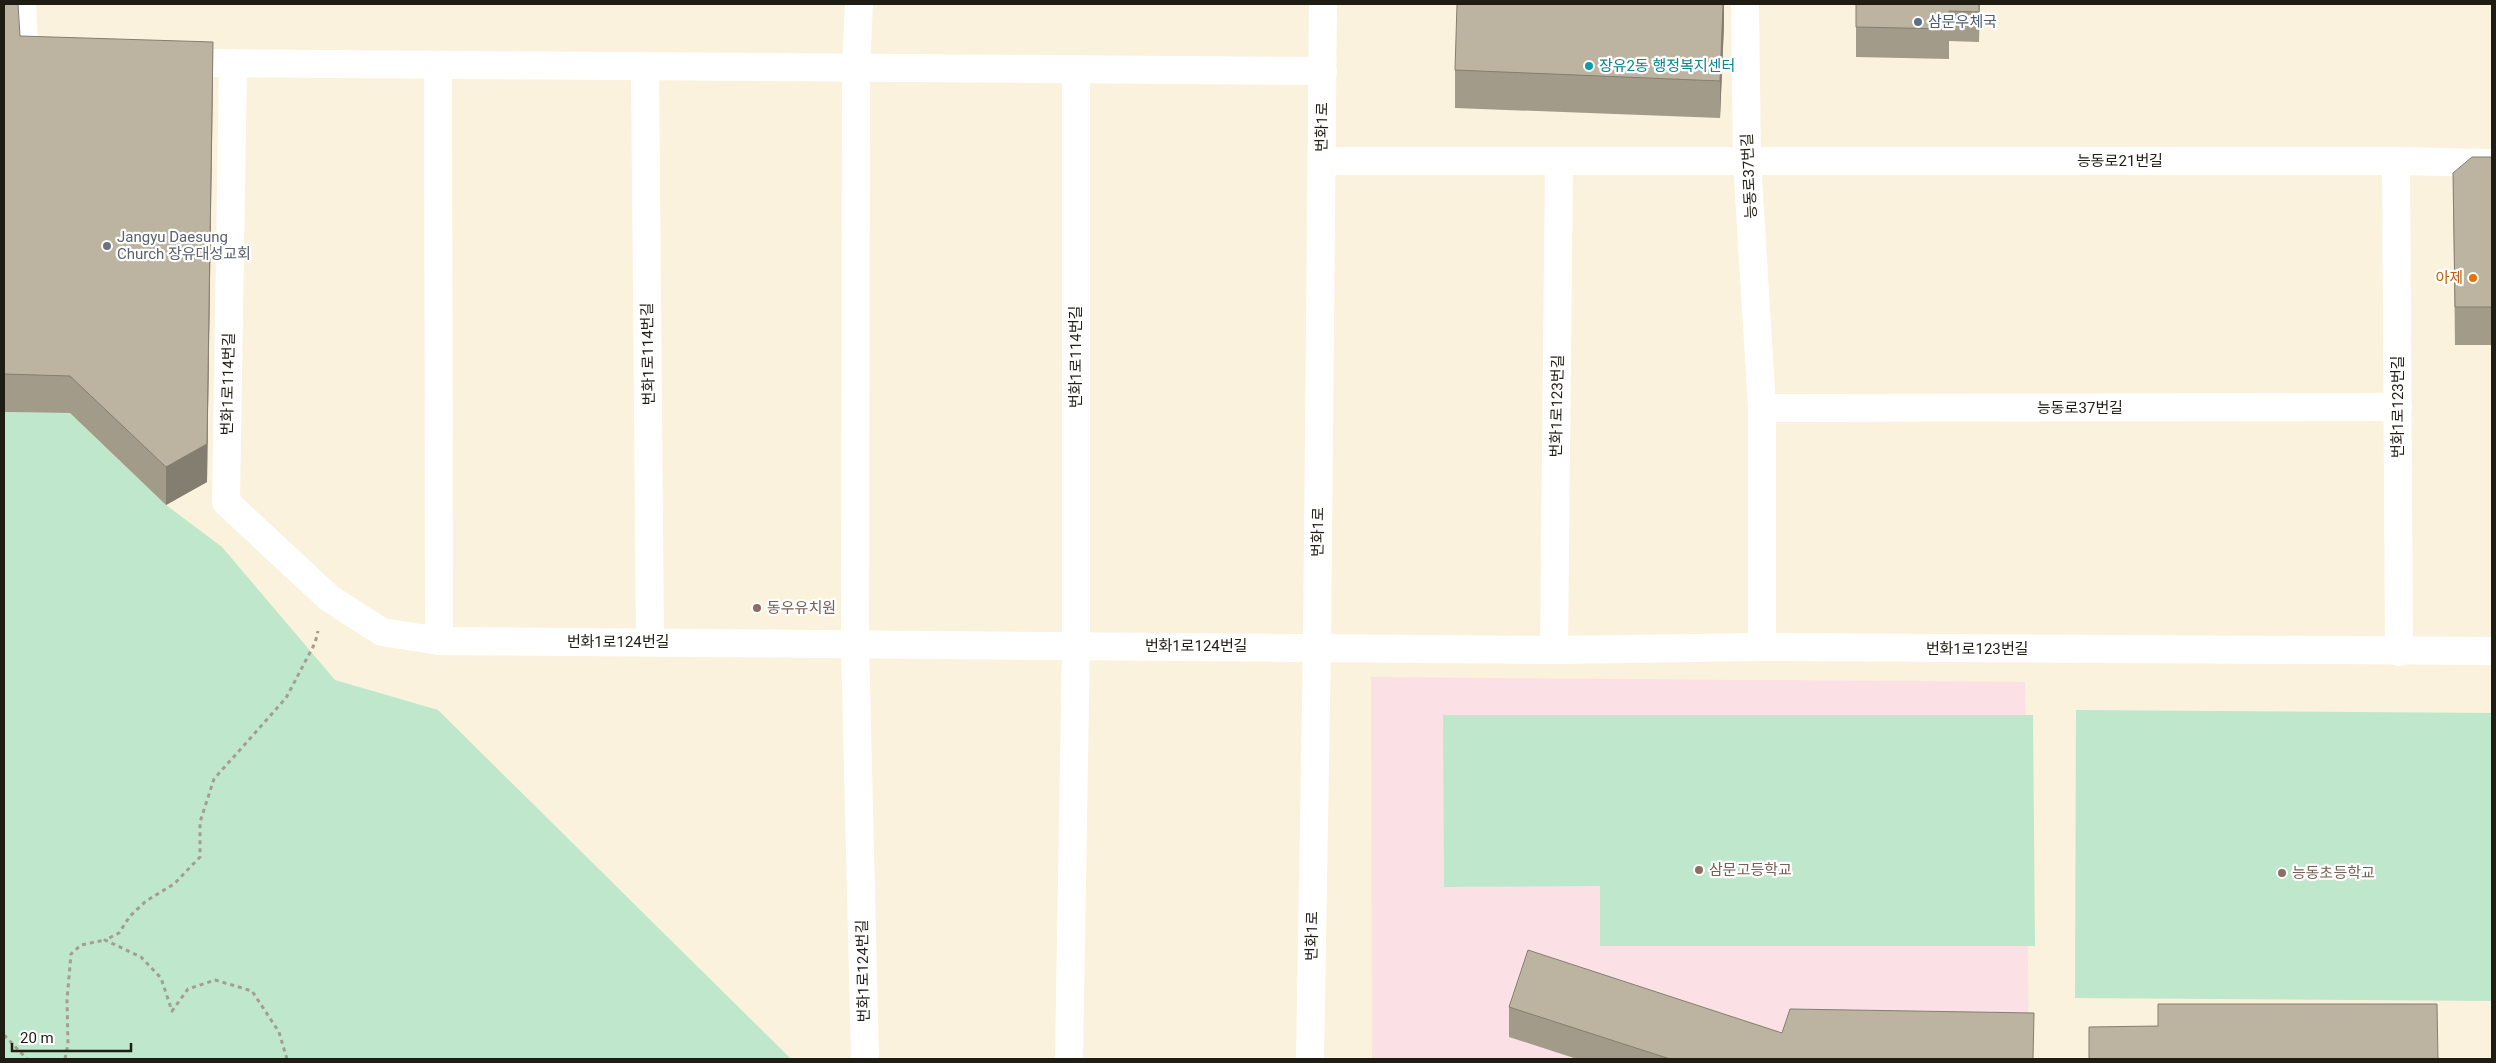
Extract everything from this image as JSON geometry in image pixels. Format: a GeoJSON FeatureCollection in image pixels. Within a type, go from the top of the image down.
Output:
{"type":"FeatureCollection","features":[{"type":"Feature","properties":{"kind":"street"},"geometry":{"type":"LineString","coordinates":[[22,4],[25,62],[59,62]]}},
{"type":"Feature","properties":{"kind":"street"},"geometry":{"type":"LineString","coordinates":[[855,644],[856,67],[859,4]]}},
{"type":"Feature","properties":{"kind":"street","name":"번화1로"},"geometry":{"type":"LineString","coordinates":[[1310,1059],[1318,647],[1322,4]]}},
{"type":"Feature","properties":{"kind":"street","name":"능동로37번길"},"geometry":{"type":"LineString","coordinates":[[1745,4],[1747,161],[1762,408],[1762,647]]}},
{"type":"Feature","properties":{"kind":"street"},"geometry":{"type":"LineString","coordinates":[[146,62],[1323,71]]}},
{"type":"Feature","properties":{"kind":"street","name":"번화1로114번길"},"geometry":{"type":"LineString","coordinates":[[234,63],[226,502],[329,598],[382,632]]}},
{"type":"Feature","properties":{"kind":"street"},"geometry":{"type":"LineString","coordinates":[[438,65],[439,641]]}},
{"type":"Feature","properties":{"kind":"street","name":"번화1로114번길"},"geometry":{"type":"LineString","coordinates":[[645,66],[650,642]]}},
{"type":"Feature","properties":{"kind":"street","name":"번화1로114번길"},"geometry":{"type":"LineString","coordinates":[[1076,69],[1076,645]]}},
{"type":"Feature","properties":{"kind":"street","name":"번화1로123번길"},"geometry":{"type":"LineString","coordinates":[[1554,650],[1559,161]]}},
{"type":"Feature","properties":{"kind":"street","name":"능동로21번길"},"geometry":{"type":"LineString","coordinates":[[1322,162],[2396,161],[2492,163]]}},
{"type":"Feature","properties":{"kind":"street","name":"번화1로123번길"},"geometry":{"type":"LineString","coordinates":[[2396,161],[2400,652]]}},
{"type":"Feature","properties":{"kind":"street","name":"능동로37번길"},"geometry":{"type":"LineString","coordinates":[[1762,408],[2398,407]]}},
{"type":"Feature","properties":{"kind":"street","name":"번화1로124번길"},"geometry":{"type":"LineString","coordinates":[[382,632],[439,641],[1318,647]]}},
{"type":"Feature","properties":{"kind":"street","name":"번화1로124번길"},"geometry":{"type":"LineString","coordinates":[[855,644],[865,1059]]}},
{"type":"Feature","properties":{"kind":"street"},"geometry":{"type":"LineString","coordinates":[[1069,1059],[1076,645]]}},
{"type":"Feature","properties":{"kind":"street","name":"번화1로123번길"},"geometry":{"type":"LineString","coordinates":[[1318,647],[1554,650],[1762,647],[2400,652],[2492,651]]}},
{"type":"Feature","properties":{"kind":"path"},"geometry":{"type":"LineString","coordinates":[[65,1059],[68,1044],[67,1000],[70,954],[81,945],[105,940],[119,933],[130,916],[146,901],[174,884],[200,857],[200,822],[214,779],[286,698],[315,643],[329,598]]}},
{"type":"Feature","properties":{"kind":"path"},"geometry":{"type":"LineString","coordinates":[[105,940],[141,957],[161,978],[172,1012],[188,990],[215,980],[252,991],[279,1032],[287,1059]]}},
{"type":"Feature","properties":{"kind":"path"},"geometry":{"type":"LineString","coordinates":[[4,1035],[27,1059]]}},
{"type":"Feature","properties":{"kind":"shaded area","name":"삼문고등학교"},"geometry":{"type":"Polygon","coordinates":[[[1371,677],[2025,682],[2029,1059],[1372,1059],[1371,677]]]}},
{"type":"Feature","properties":{"kind":"green space"},"geometry":{"type":"Polygon","coordinates":[[[4,412],[70,413],[166,505],[222,547],[335,680],[438,710],[791,1059],[4,1059],[4,412]]]}},
{"type":"Feature","properties":{"kind":"green space","name":"능동초등학교"},"geometry":{"type":"Polygon","coordinates":[[[2076,710],[2492,713],[2492,1001],[2075,998],[2076,710]]]}},
{"type":"Feature","properties":{"kind":"green space"},"geometry":{"type":"Polygon","coordinates":[[[1443,715],[2033,715],[2035,946],[1600,946],[1600,886],[1444,887],[1443,715]]]}},
{"type":"Feature","properties":{"kind":"building","name":"Jangyu Daesung Church 장유대성교회"},"geometry":{"type":"Polygon","coordinates":[[[4,4],[18,4],[20,36],[213,42],[207,444],[166,467],[70,376],[4,374],[4,4]]]}},
{"type":"Feature","properties":{"kind":"building"},"geometry":{"type":"Polygon","coordinates":[[[1457,4],[1723,4],[1720,81],[1455,70],[1457,4]]]}},
{"type":"Feature","properties":{"kind":"building"},"geometry":{"type":"Polygon","coordinates":[[[1856,4],[1979,4],[1979,12],[1949,11],[1949,29],[1856,27],[1856,4]]]}},
{"type":"Feature","properties":{"kind":"building","name":"아제"},"geometry":{"type":"Polygon","coordinates":[[[2472,157],[2492,157],[2492,307],[2455,307],[2453,173],[2472,157]]]}},
{"type":"Feature","properties":{"kind":"building"},"geometry":{"type":"Polygon","coordinates":[[[1528,950],[1782,1033],[1790,1009],[2034,1013],[2033,1059],[1670,1059],[1509,1007],[1528,950]]]}},
{"type":"Feature","properties":{"kind":"building"},"geometry":{"type":"Polygon","coordinates":[[[2158,1004],[2437,1004],[2438,1059],[2089,1059],[2089,1027],[2158,1026],[2158,1004]]]}},
{"type":"Feature","properties":{"kind":"place","name":"삼문우체국"},"geometry":{"type":"Point","coordinates":[1918,22]}},
{"type":"Feature","properties":{"kind":"place","name":"장유2동 행정복지센터"},"geometry":{"type":"Point","coordinates":[1589,66]}},
{"type":"Feature","properties":{"kind":"place","name":"Jangyu Daesung Church 장유대성교회"},"geometry":{"type":"Point","coordinates":[107,246]}},
{"type":"Feature","properties":{"kind":"place","name":"아제"},"geometry":{"type":"Point","coordinates":[2473,278]}},
{"type":"Feature","properties":{"kind":"place","name":"동우유치원"},"geometry":{"type":"Point","coordinates":[757,608]}},
{"type":"Feature","properties":{"kind":"place","name":"삼문고등학교"},"geometry":{"type":"Point","coordinates":[1699,870]}},
{"type":"Feature","properties":{"kind":"place","name":"능동초등학교"},"geometry":{"type":"Point","coordinates":[2282,873]}}]}
